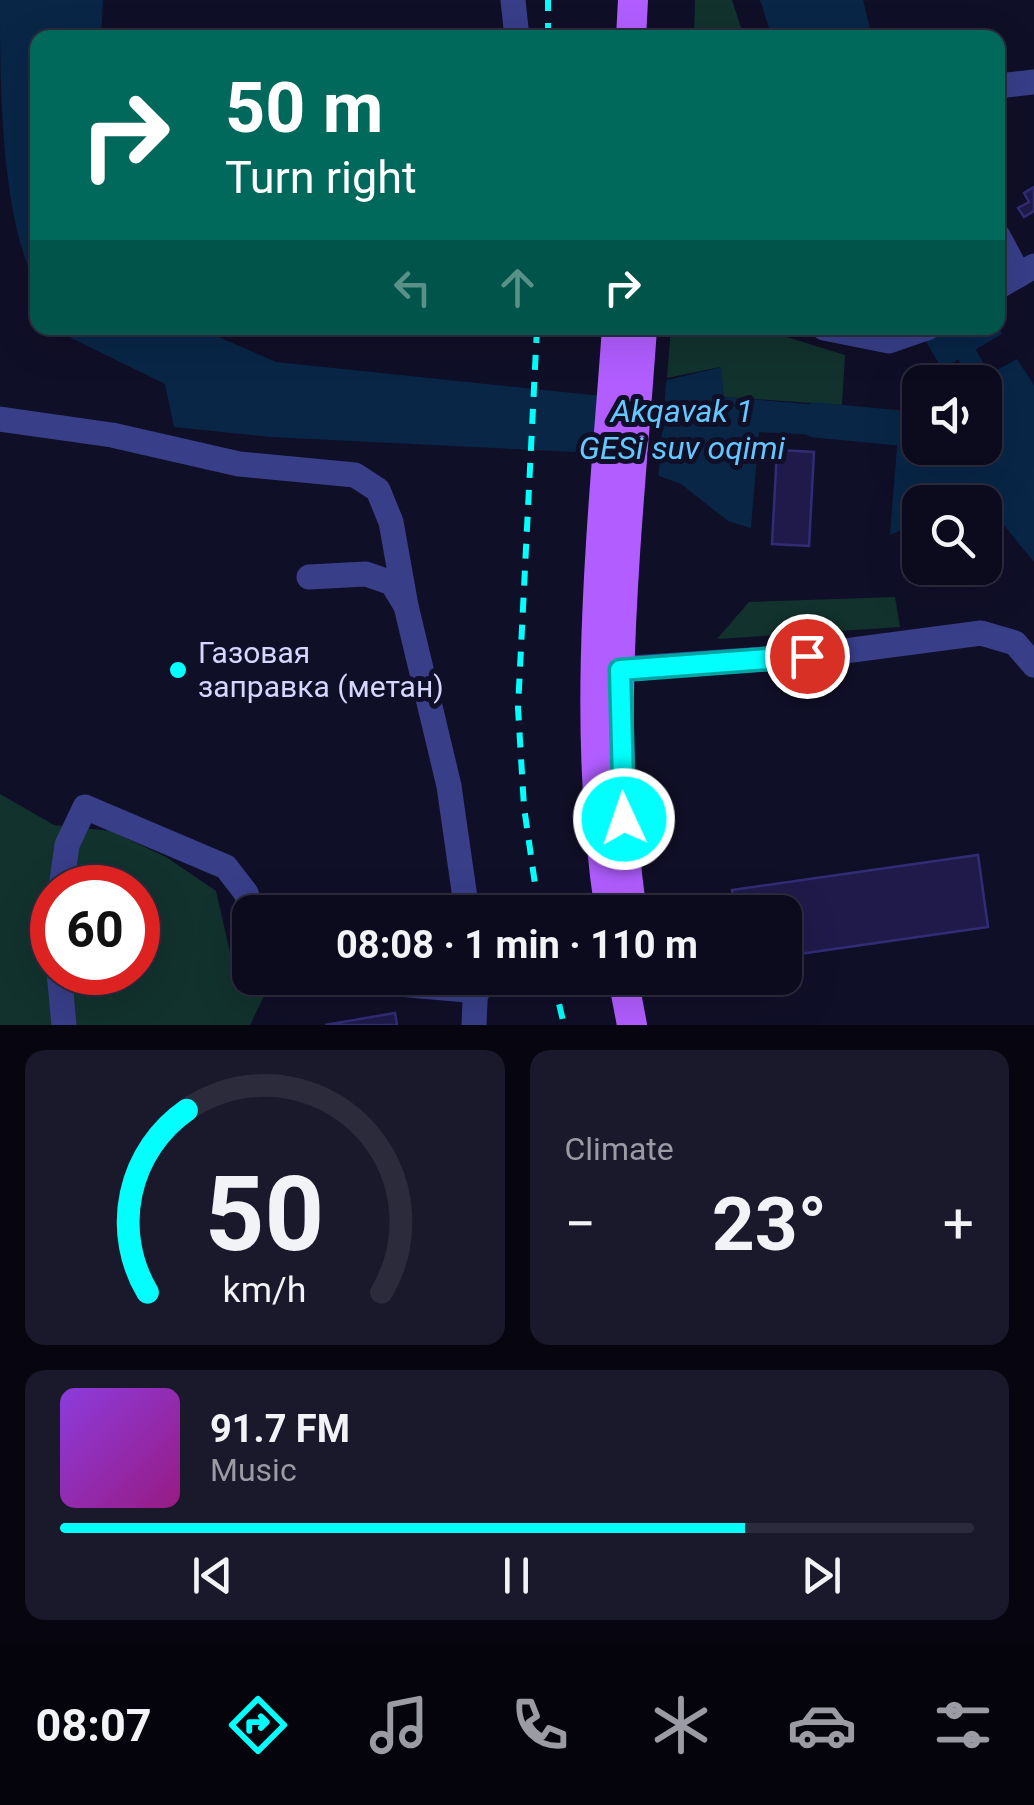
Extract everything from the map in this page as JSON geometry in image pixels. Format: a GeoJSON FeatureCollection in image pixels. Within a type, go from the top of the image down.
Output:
{"type":"FeatureCollection","features":[{"type":"Feature","properties":{"kind":"main road"},"geometry":{"type":"LineString","coordinates":[[631,30],[633,0]]}},
{"type":"Feature","properties":{"kind":"main road"},"geometry":{"type":"LineString","coordinates":[[652,30],[654,0]]}},
{"type":"Feature","properties":{"kind":"main road"},"geometry":{"type":"LineString","coordinates":[[608,895],[596,792],[613,570],[617,335]]}},
{"type":"Feature","properties":{"kind":"main road"},"geometry":{"type":"LineString","coordinates":[[613,570],[641,335]]}},
{"type":"Feature","properties":{"kind":"main road"},"geometry":{"type":"LineString","coordinates":[[607,670],[622,774],[631,895]]}},
{"type":"Feature","properties":{"kind":"main road"},"geometry":{"type":"LineString","coordinates":[[626,995],[632,1025]]}},
{"type":"Feature","properties":{"kind":"main road"},"geometry":{"type":"LineString","coordinates":[[647,995],[652,1025]]}},
{"type":"Feature","properties":{"kind":"street"},"geometry":{"type":"LineString","coordinates":[[513,0],[516,30]]}},
{"type":"Feature","properties":{"kind":"street"},"geometry":{"type":"LineString","coordinates":[[1005,85],[1034,82]]}},
{"type":"Feature","properties":{"kind":"street"},"geometry":{"type":"LineString","coordinates":[[1005,251],[1017,276]]}},
{"type":"Feature","properties":{"kind":"street"},"geometry":{"type":"LineString","coordinates":[[859,335],[889,341],[908,335]]}},
{"type":"Feature","properties":{"kind":"street"},"geometry":{"type":"LineString","coordinates":[[0,419],[112,435],[239,464],[355,475],[378,490],[391,522],[406,606],[449,786],[465,895]]}},
{"type":"Feature","properties":{"kind":"street"},"geometry":{"type":"LineString","coordinates":[[309,577],[366,574],[392,583],[406,606]]}},
{"type":"Feature","properties":{"kind":"street"},"geometry":{"type":"LineString","coordinates":[[607,670],[807,656],[980,632],[1015,643],[1034,665]]}},
{"type":"Feature","properties":{"kind":"street"},"geometry":{"type":"LineString","coordinates":[[64,865],[67,846],[85,807],[226,867],[247,895]]}},
{"type":"Feature","properties":{"kind":"street"},"geometry":{"type":"LineString","coordinates":[[61,995],[64,1025]]}},
{"type":"Feature","properties":{"kind":"street"},"geometry":{"type":"LineString","coordinates":[[474,1025],[476,995]]}},
{"type":"Feature","properties":{"kind":"green space"},"geometry":{"type":"Polygon","coordinates":[[[695,0],[732,0],[742,30],[694,30],[695,0]]]}},
{"type":"Feature","properties":{"kind":"green space"},"geometry":{"type":"Polygon","coordinates":[[[670,335],[780,335],[845,355],[842,405],[724,397],[720,367],[667,378],[670,335]]]}},
{"type":"Feature","properties":{"kind":"green space"},"geometry":{"type":"Polygon","coordinates":[[[895,597],[900,627],[717,639],[749,602],[895,597]]]}},
{"type":"Feature","properties":{"kind":"green space"},"geometry":{"type":"Polygon","coordinates":[[[0,794],[54,825],[111,831],[166,857],[216,891],[232,961],[232,995],[265,995],[250,1025],[0,1025],[0,794]]]}},
{"type":"Feature","properties":{"kind":"water"},"geometry":{"type":"Polygon","coordinates":[[[0,0],[103,0],[101,30],[30,30],[30,270],[9,187],[2,108],[0,0]]]}},
{"type":"Feature","properties":{"kind":"water"},"geometry":{"type":"Polygon","coordinates":[[[760,0],[863,0],[870,30],[770,30],[760,0]]]}},
{"type":"Feature","properties":{"kind":"water","name":"Akqavak 1 GESi suv oqimi"},"geometry":{"type":"Polygon","coordinates":[[[69,335],[214,335],[276,362],[602,396],[721,367],[724,397],[867,409],[864,437],[759,432],[751,528],[728,521],[681,484],[597,453],[271,437],[174,427],[165,384],[69,335]]]}},
{"type":"Feature","properties":{"kind":"water"},"geometry":{"type":"Polygon","coordinates":[[[922,335],[1000,335],[949,365],[940,365],[922,335]]]}},
{"type":"Feature","properties":{"kind":"water"},"geometry":{"type":"Polygon","coordinates":[[[1017,359],[1034,385],[1034,562],[1002,523],[1002,485],[902,485],[902,530],[890,535],[900,409],[902,465],[1002,465],[1002,367],[1017,359]]]}},
{"type":"Feature","properties":{"kind":"pier"},"geometry":{"type":"Polygon","coordinates":[[[667,372],[658,481],[597,458],[603,390],[667,372]]]}},
{"type":"Feature","properties":{"kind":"building"},"geometry":{"type":"Polygon","coordinates":[[[1034,187],[1034,211],[1024,217],[1018,208],[1029,202],[1024,193],[1034,187]]]}},
{"type":"Feature","properties":{"kind":"building"},"geometry":{"type":"Polygon","coordinates":[[[777,450],[814,452],[809,546],[772,544],[777,450]]]}},
{"type":"Feature","properties":{"kind":"building"},"geometry":{"type":"Polygon","coordinates":[[[978,855],[988,927],[802,954],[802,895],[733,895],[732,890],[978,855]]]}},
{"type":"Feature","properties":{"kind":"building"},"geometry":{"type":"Polygon","coordinates":[[[395,1013],[397,1025],[325,1025],[395,1013]]]}},
{"type":"Feature","properties":{"kind":"waterway"},"geometry":{"type":"LineString","coordinates":[[957,335],[973,365]]}},
{"type":"Feature","properties":{"kind":"waterway"},"geometry":{"type":"LineString","coordinates":[[816,420],[902,428]]}},
{"type":"Feature","properties":{"kind":"railway"},"geometry":{"type":"LineString","coordinates":[[548,0],[548,30]]}},
{"type":"Feature","properties":{"kind":"railway"},"geometry":{"type":"LineString","coordinates":[[537,335],[518,708],[524,807],[537,895]]}},
{"type":"Feature","properties":{"kind":"railway"},"geometry":{"type":"LineString","coordinates":[[557,995],[564,1025]]}},
{"type":"Feature","properties":{"kind":"place","name":"Газовая заправка (метан)"},"geometry":{"type":"Point","coordinates":[178,670]}},
{"type":"Feature","properties":{"kind":"route"},"geometry":{"type":"LineString","coordinates":[[624,819],[620,670],[807,656]]}}]}
